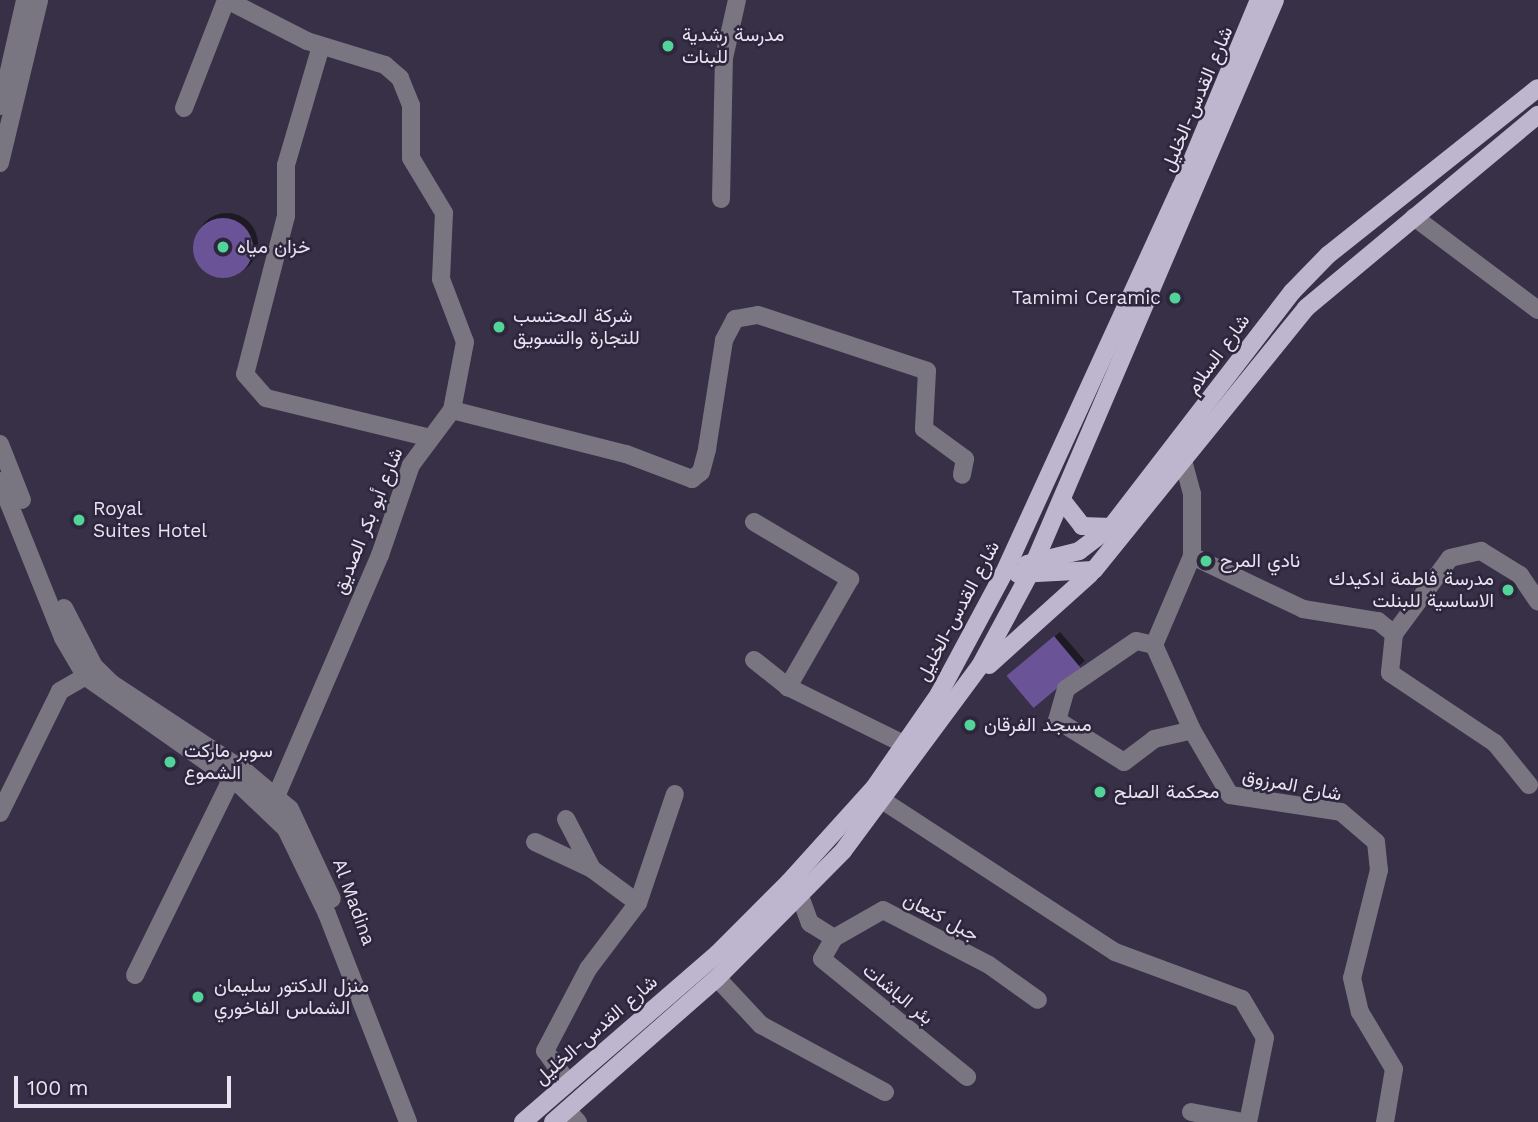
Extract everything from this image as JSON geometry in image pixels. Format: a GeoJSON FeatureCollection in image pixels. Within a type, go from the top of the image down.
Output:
{"type":"FeatureCollection","features":[{"type":"Feature","properties":{"kind":"main road","name":"شارع القدس-الخليل"},"geometry":{"type":"LineString","coordinates":[[523,1122],[568,1080],[717,954],[789,883],[874,788],[939,695],[1004,573],[1186,177],[1259,0]]}},
{"type":"Feature","properties":{"kind":"main road","name":"شارع القدس-الخليل"},"geometry":{"type":"LineString","coordinates":[[553,1122],[573,1116],[800,896],[885,802],[953,708],[1032,568],[1275,0]]}},
{"type":"Feature","properties":{"kind":"main road","name":"شارع السلام"},"geometry":{"type":"LineString","coordinates":[[1004,573],[1032,568],[1079,551],[1111,527],[1178,459],[1260,330],[1328,256],[1538,88]]}},
{"type":"Feature","properties":{"kind":"main road","name":"شارع السلام"},"geometry":{"type":"LineString","coordinates":[[953,708],[1012,639],[1094,570],[1178,459],[1306,308],[1538,115]]}},
{"type":"Feature","properties":{"kind":"main road"},"geometry":{"type":"LineString","coordinates":[[1062,500],[1082,526],[1111,527]]}},
{"type":"Feature","properties":{"kind":"main road","name":"شارع السلام"},"geometry":{"type":"LineString","coordinates":[[1032,568],[1094,570]]}},
{"type":"Feature","properties":{"kind":"street"},"geometry":{"type":"LineString","coordinates":[[0,112],[25,0]]}},
{"type":"Feature","properties":{"kind":"street"},"geometry":{"type":"LineString","coordinates":[[0,163],[39,0]]}},
{"type":"Feature","properties":{"kind":"street"},"geometry":{"type":"LineString","coordinates":[[184,108],[226,0],[321,46],[385,65],[409,96],[408,148],[444,213],[441,279],[464,334],[452,411],[626,454],[692,479],[701,472],[707,449],[724,340],[735,319],[758,315],[927,372],[924,429],[965,459],[962,475]]}},
{"type":"Feature","properties":{"kind":"street"},"geometry":{"type":"LineString","coordinates":[[721,199],[724,48],[737,0]]}},
{"type":"Feature","properties":{"kind":"street"},"geometry":{"type":"LineString","coordinates":[[321,46],[286,165],[286,216],[245,363],[247,379],[266,398],[426,438]]}},
{"type":"Feature","properties":{"kind":"street"},"geometry":{"type":"LineString","coordinates":[[1414,217],[1538,310]]}},
{"type":"Feature","properties":{"kind":"street","name":"شارع أبو بكر الصديق"},"geometry":{"type":"LineString","coordinates":[[273,803],[426,438],[452,411]]}},
{"type":"Feature","properties":{"kind":"street","name":"Al Madina"},"geometry":{"type":"LineString","coordinates":[[0,444],[91,673],[303,827],[316,858],[372,1026],[411,1122]]}},
{"type":"Feature","properties":{"kind":"street"},"geometry":{"type":"LineString","coordinates":[[1178,459],[1193,506],[1192,556],[1154,645],[1136,641],[1066,689],[1058,720],[1124,762],[1154,739],[1192,730]]}},
{"type":"Feature","properties":{"kind":"street","name":"Al Madina"},"geometry":{"type":"LineString","coordinates":[[0,481],[63,638],[91,673],[231,780],[273,803]]}},
{"type":"Feature","properties":{"kind":"street"},"geometry":{"type":"LineString","coordinates":[[754,522],[850,579],[788,687]]}},
{"type":"Feature","properties":{"kind":"street"},"geometry":{"type":"LineString","coordinates":[[1529,785],[1495,743],[1390,673],[1394,634],[1450,558],[1481,551],[1520,575],[1538,602]]}},
{"type":"Feature","properties":{"kind":"street"},"geometry":{"type":"LineString","coordinates":[[1192,556],[1303,609],[1378,621],[1394,634]]}},
{"type":"Feature","properties":{"kind":"street","name":"شارع المرزوق"},"geometry":{"type":"LineString","coordinates":[[1154,645],[1192,730],[1230,795],[1341,812],[1376,842],[1379,870],[1352,978],[1360,1012],[1394,1069],[1385,1122]]}},
{"type":"Feature","properties":{"kind":"street"},"geometry":{"type":"LineString","coordinates":[[754,660],[788,687],[904,744]]}},
{"type":"Feature","properties":{"kind":"street"},"geometry":{"type":"LineString","coordinates":[[0,813],[60,691],[91,673]]}},
{"type":"Feature","properties":{"kind":"street"},"geometry":{"type":"LineString","coordinates":[[135,975],[231,780]]}},
{"type":"Feature","properties":{"kind":"street"},"geometry":{"type":"LineString","coordinates":[[568,1080],[545,1051],[588,969],[638,903],[675,794]]}},
{"type":"Feature","properties":{"kind":"street"},"geometry":{"type":"LineString","coordinates":[[885,802],[1115,952],[1227,988],[1242,999],[1265,1038],[1248,1122]]}},
{"type":"Feature","properties":{"kind":"street"},"geometry":{"type":"LineString","coordinates":[[566,819],[592,869]]}},
{"type":"Feature","properties":{"kind":"street"},"geometry":{"type":"LineString","coordinates":[[535,842],[592,869],[638,903]]}},
{"type":"Feature","properties":{"kind":"street"},"geometry":{"type":"LineString","coordinates":[[800,896],[810,923],[834,939]]}},
{"type":"Feature","properties":{"kind":"street","name":"جبل كنعان"},"geometry":{"type":"LineString","coordinates":[[834,939],[883,910],[989,965],[1038,1000]]}},
{"type":"Feature","properties":{"kind":"street","name":"بئر الباشات"},"geometry":{"type":"LineString","coordinates":[[834,939],[822,959],[967,1077]]}},
{"type":"Feature","properties":{"kind":"street"},"geometry":{"type":"LineString","coordinates":[[717,978],[761,1025],[885,1092]]}},
{"type":"Feature","properties":{"kind":"street"},"geometry":{"type":"LineString","coordinates":[[1191,1112],[1243,1122]]}},
{"type":"Feature","properties":{"kind":"building","name":"خزان مياه"},"geometry":{"type":"Polygon","coordinates":[[[217,218],[229,218],[248,231],[253,248],[251,260],[240,273],[229,278],[217,278],[198,265],[193,254],[193,242],[206,223],[217,218]]]}},
{"type":"Feature","properties":{"kind":"building"},"geometry":{"type":"Polygon","coordinates":[[[1054,636],[1081,668],[1034,708],[1007,676],[1054,636]]]}},
{"type":"Feature","properties":{"kind":"place","name":"مدرسة رشدية للبنات"},"geometry":{"type":"Point","coordinates":[668,46]}},
{"type":"Feature","properties":{"kind":"place","name":"خزان مياه"},"geometry":{"type":"Point","coordinates":[223,247]}},
{"type":"Feature","properties":{"kind":"place","name":"Tamimi Ceramic"},"geometry":{"type":"Point","coordinates":[1175,298]}},
{"type":"Feature","properties":{"kind":"place","name":"شركة المحتسب للتجارة والتسويق"},"geometry":{"type":"Point","coordinates":[499,327]}},
{"type":"Feature","properties":{"kind":"place","name":"Royal Suites Hotel"},"geometry":{"type":"Point","coordinates":[79,520]}},
{"type":"Feature","properties":{"kind":"place","name":"نادي المرح"},"geometry":{"type":"Point","coordinates":[1206,561]}},
{"type":"Feature","properties":{"kind":"place","name":"مدرسة فاطمة ادكيدك الاساسية للبنلت"},"geometry":{"type":"Point","coordinates":[1508,590]}},
{"type":"Feature","properties":{"kind":"place","name":"مسجد الفرقان"},"geometry":{"type":"Point","coordinates":[970,725]}},
{"type":"Feature","properties":{"kind":"place","name":"سوبر ماركت الشموع"},"geometry":{"type":"Point","coordinates":[170,762]}},
{"type":"Feature","properties":{"kind":"place","name":"محكمة الصلح"},"geometry":{"type":"Point","coordinates":[1100,792]}},
{"type":"Feature","properties":{"kind":"place","name":"منزل الدكتور سليمان الشماس الفاخوري"},"geometry":{"type":"Point","coordinates":[198,997]}}]}
